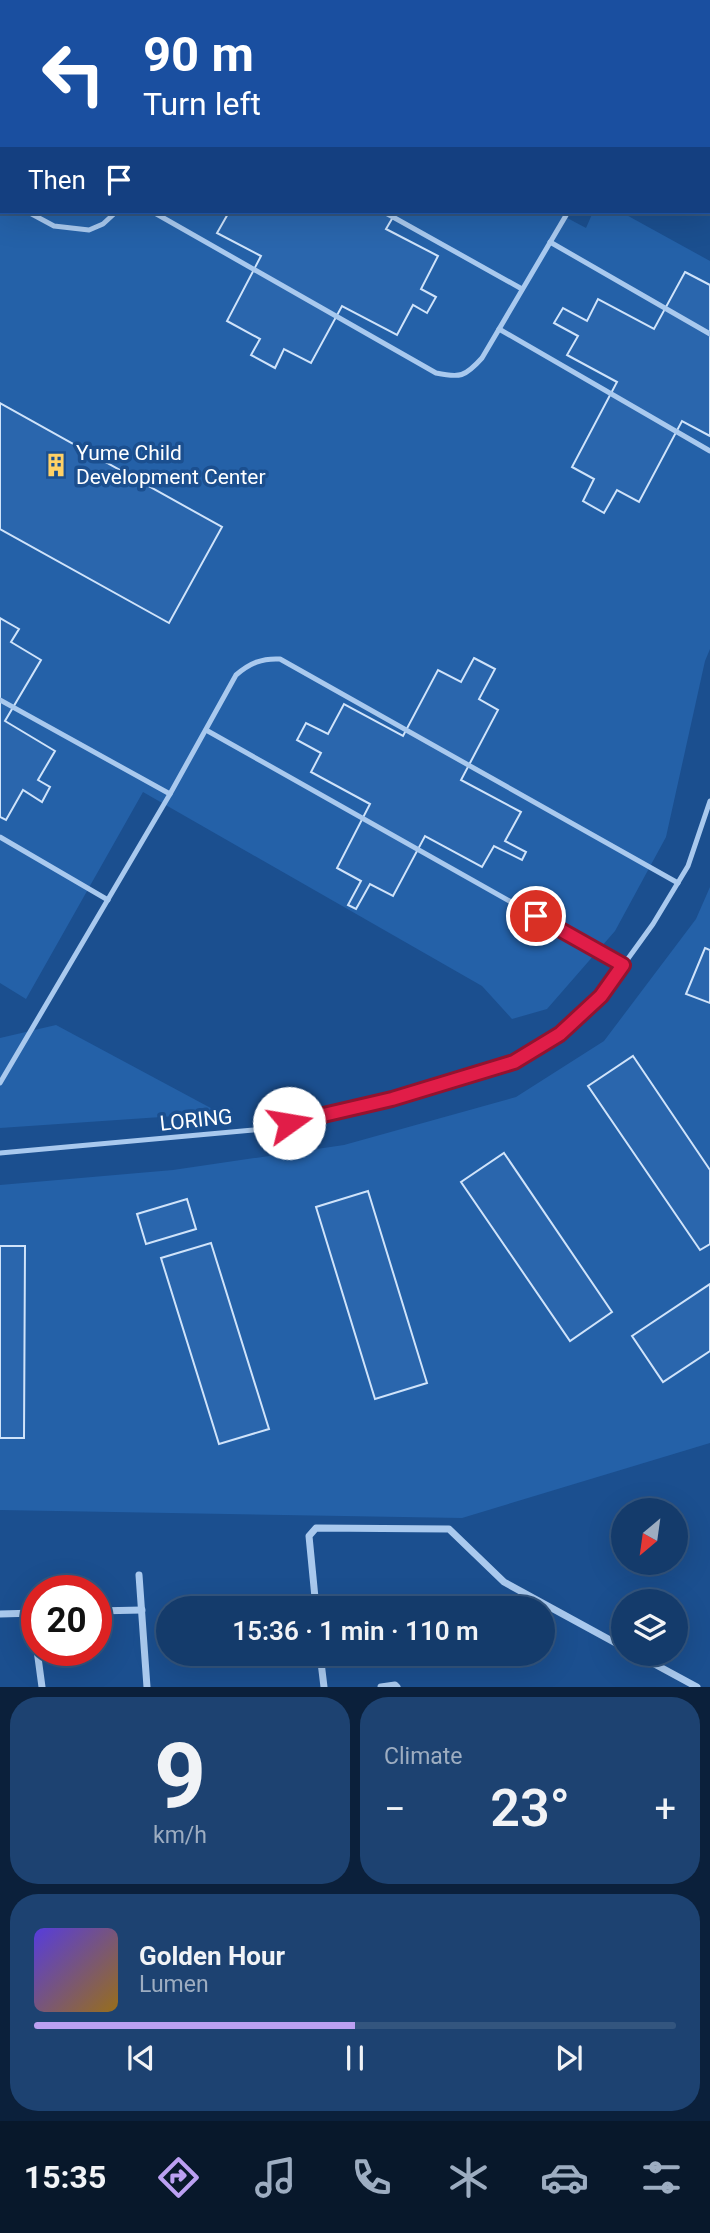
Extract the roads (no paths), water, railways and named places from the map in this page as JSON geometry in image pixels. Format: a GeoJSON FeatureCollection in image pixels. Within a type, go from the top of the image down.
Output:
{"type":"FeatureCollection","features":[{"type":"Feature","properties":{"kind":"street"},"geometry":{"type":"LineString","coordinates":[[315,1596],[309,1536],[316,1528],[449,1529],[504,1582],[530,1596]]}},
{"type":"Feature","properties":{"kind":"street"},"geometry":{"type":"LineString","coordinates":[[139,1575],[147,1687]]}},
{"type":"Feature","properties":{"kind":"street"},"geometry":{"type":"LineString","coordinates":[[112,1611],[142,1610]]}},
{"type":"Feature","properties":{"kind":"street"},"geometry":{"type":"LineString","coordinates":[[555,1610],[611,1640]]}},
{"type":"Feature","properties":{"kind":"street"},"geometry":{"type":"LineString","coordinates":[[0,1614],[21,1613]]}},
{"type":"Feature","properties":{"kind":"street"},"geometry":{"type":"LineString","coordinates":[[39,1666],[42,1687]]}},
{"type":"Feature","properties":{"kind":"street"},"geometry":{"type":"LineString","coordinates":[[321,1666],[324,1687]]}},
{"type":"Feature","properties":{"kind":"street"},"geometry":{"type":"LineString","coordinates":[[658,1666],[697,1687]]}},
{"type":"Feature","properties":{"kind":"street"},"geometry":{"type":"LineString","coordinates":[[381,1687],[397,1687]]}},
{"type":"Feature","properties":{"kind":"lane"},"geometry":{"type":"LineString","coordinates":[[32,214],[54,226],[89,230],[103,224],[114,214]]}},
{"type":"Feature","properties":{"kind":"lane"},"geometry":{"type":"LineString","coordinates":[[157,214],[436,373],[453,377],[470,372],[482,358],[567,214]]}},
{"type":"Feature","properties":{"kind":"lane"},"geometry":{"type":"LineString","coordinates":[[388,214],[522,289]]}},
{"type":"Feature","properties":{"kind":"lane"},"geometry":{"type":"LineString","coordinates":[[550,242],[710,334]]}},
{"type":"Feature","properties":{"kind":"lane"},"geometry":{"type":"LineString","coordinates":[[499,329],[710,451]]}},
{"type":"Feature","properties":{"kind":"lane"},"geometry":{"type":"LineString","coordinates":[[0,1083],[170,794],[236,675],[246,666],[265,658],[280,659],[678,883]]}},
{"type":"Feature","properties":{"kind":"lane"},"geometry":{"type":"LineString","coordinates":[[0,700],[170,794]]}},
{"type":"Feature","properties":{"kind":"lane"},"geometry":{"type":"LineString","coordinates":[[206,730],[623,965]]}},
{"type":"Feature","properties":{"kind":"lane","name":"LORING"},"geometry":{"type":"LineString","coordinates":[[0,1153],[264,1129],[392,1099],[514,1062],[560,1034],[601,996],[653,924],[688,866],[710,801]]}},
{"type":"Feature","properties":{"kind":"lane"},"geometry":{"type":"LineString","coordinates":[[0,836],[108,900]]}},
{"type":"Feature","properties":{"kind":"place","name":"Yume Child Development Center"},"geometry":{"type":"Point","coordinates":[56,465]}}]}
